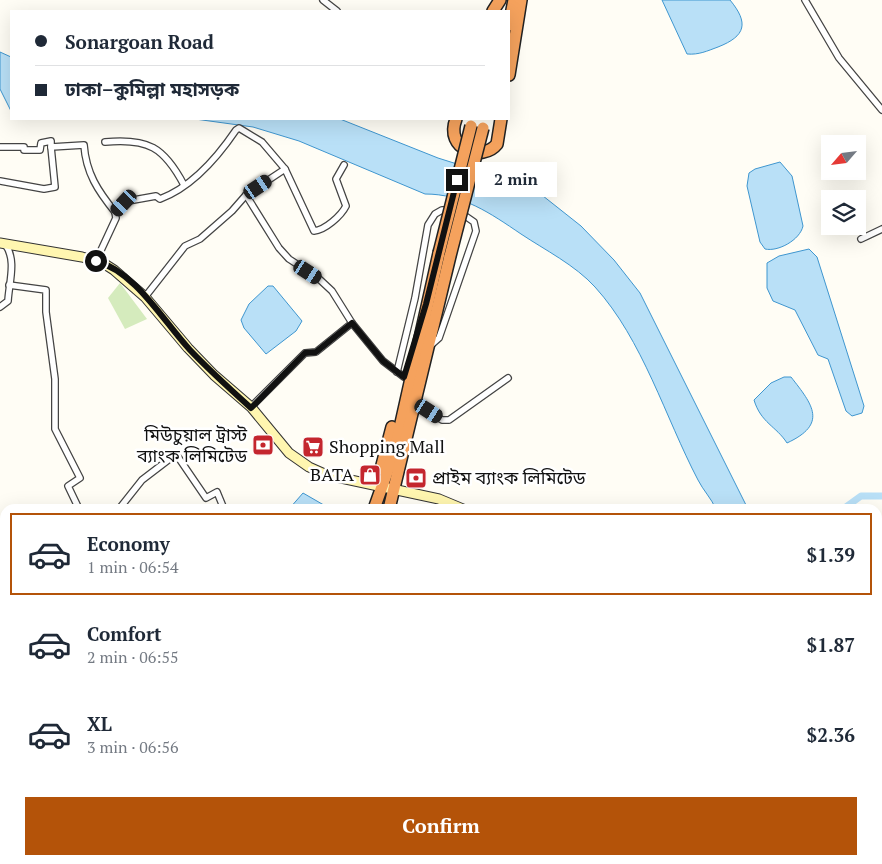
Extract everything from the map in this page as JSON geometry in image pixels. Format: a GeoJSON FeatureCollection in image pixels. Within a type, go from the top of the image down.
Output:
{"type":"FeatureCollection","features":[{"type":"Feature","properties":{"kind":"highway"},"geometry":{"type":"LineString","coordinates":[[510,20],[514,0]]}},
{"type":"Feature","properties":{"kind":"highway"},"geometry":{"type":"LineString","coordinates":[[510,68],[520,0]]}},
{"type":"Feature","properties":{"kind":"highway"},"geometry":{"type":"LineString","coordinates":[[456,120],[453,130],[455,141],[463,148],[480,152],[490,150],[497,144],[501,120]]}},
{"type":"Feature","properties":{"kind":"highway"},"geometry":{"type":"LineString","coordinates":[[391,504],[428,347],[444,255],[472,122]]}},
{"type":"Feature","properties":{"kind":"highway"},"geometry":{"type":"LineString","coordinates":[[375,504],[400,374],[444,255],[484,124]]}},
{"type":"Feature","properties":{"kind":"highway"},"geometry":{"type":"LineString","coordinates":[[370,504],[394,450],[426,304]]}},
{"type":"Feature","properties":{"kind":"main road"},"geometry":{"type":"LineString","coordinates":[[1,242],[96,261],[114,270],[145,297],[188,348],[251,408],[289,453],[309,467],[327,475],[439,499],[451,504]]}},
{"type":"Feature","properties":{"kind":"street"},"geometry":{"type":"LineString","coordinates":[[323,0],[336,10]]}},
{"type":"Feature","properties":{"kind":"street"},"geometry":{"type":"LineString","coordinates":[[805,0],[839,58],[882,110]]}},
{"type":"Feature","properties":{"kind":"street"},"geometry":{"type":"LineString","coordinates":[[96,261],[116,218],[116,212],[124,203],[154,196],[160,199],[184,185],[220,154],[239,128],[262,142],[285,169],[307,218],[316,232],[342,214],[346,206],[336,183],[344,164]]}},
{"type":"Feature","properties":{"kind":"street"},"geometry":{"type":"LineString","coordinates":[[105,142],[121,140],[147,143],[166,157],[184,185]]}},
{"type":"Feature","properties":{"kind":"street"},"geometry":{"type":"LineString","coordinates":[[0,147],[24,147],[24,150],[40,150],[41,143],[51,141],[55,187],[44,189],[0,180]]}},
{"type":"Feature","properties":{"kind":"street"},"geometry":{"type":"LineString","coordinates":[[51,147],[84,145],[85,162],[92,179],[100,194],[116,212]]}},
{"type":"Feature","properties":{"kind":"street"},"geometry":{"type":"LineString","coordinates":[[145,297],[185,246],[200,239],[232,212],[246,195],[285,169]]}},
{"type":"Feature","properties":{"kind":"street"},"geometry":{"type":"LineString","coordinates":[[246,195],[279,248],[289,259],[317,277],[332,291],[352,323],[383,361],[400,374],[428,225],[432,216],[438,211],[452,210],[471,219],[476,231],[439,338],[428,347]]}},
{"type":"Feature","properties":{"kind":"street"},"geometry":{"type":"LineString","coordinates":[[861,239],[882,229]]}},
{"type":"Feature","properties":{"kind":"street"},"geometry":{"type":"LineString","coordinates":[[0,308],[8,301],[12,255],[1,242]]}},
{"type":"Feature","properties":{"kind":"street"},"geometry":{"type":"LineString","coordinates":[[9,285],[46,290],[46,312],[55,378],[56,429],[80,478],[68,486],[77,504]]}},
{"type":"Feature","properties":{"kind":"street"},"geometry":{"type":"LineString","coordinates":[[251,408],[305,353],[316,352],[352,323]]}},
{"type":"Feature","properties":{"kind":"street"},"geometry":{"type":"LineString","coordinates":[[416,403],[442,420],[449,420],[508,378]]}},
{"type":"Feature","properties":{"kind":"street"},"geometry":{"type":"LineString","coordinates":[[123,504],[142,480],[176,454],[206,498],[217,492],[222,504]]}},
{"type":"Feature","properties":{"kind":"green space"},"geometry":{"type":"Polygon","coordinates":[[[120,283],[147,319],[125,329],[108,298],[120,283]]]}},
{"type":"Feature","properties":{"kind":"water"},"geometry":{"type":"Polygon","coordinates":[[[662,0],[730,0],[740,16],[742,28],[727,43],[703,52],[687,54],[662,0]]]}},
{"type":"Feature","properties":{"kind":"water"},"geometry":{"type":"Polygon","coordinates":[[[0,52],[10,57],[10,109],[0,89],[0,52]]]}},
{"type":"Feature","properties":{"kind":"water"},"geometry":{"type":"Polygon","coordinates":[[[202,120],[343,120],[438,158],[533,188],[581,226],[614,260],[640,293],[746,504],[714,504],[702,487],[686,456],[652,380],[627,331],[595,287],[569,265],[476,206],[452,197],[425,194],[299,141],[253,127],[202,120]]]}},
{"type":"Feature","properties":{"kind":"water"},"geometry":{"type":"Polygon","coordinates":[[[780,162],[792,176],[803,226],[798,236],[788,244],[776,249],[765,249],[760,242],[747,186],[749,173],[755,169],[780,162]]]}},
{"type":"Feature","properties":{"kind":"water"},"geometry":{"type":"Polygon","coordinates":[[[809,249],[817,257],[864,406],[862,413],[852,416],[846,411],[828,359],[818,355],[795,310],[773,301],[767,288],[767,263],[779,256],[809,249]]]}},
{"type":"Feature","properties":{"kind":"water"},"geometry":{"type":"Polygon","coordinates":[[[268,286],[273,286],[302,321],[296,331],[266,354],[244,328],[241,320],[249,304],[268,286]]]}},
{"type":"Feature","properties":{"kind":"water"},"geometry":{"type":"Polygon","coordinates":[[[784,377],[791,377],[805,396],[813,413],[808,429],[787,443],[761,414],[754,400],[771,383],[784,377]]]}},
{"type":"Feature","properties":{"kind":"water"},"geometry":{"type":"Polygon","coordinates":[[[303,493],[322,504],[293,504],[303,493]]]}},
{"type":"Feature","properties":{"kind":"waterway"},"geometry":{"type":"LineString","coordinates":[[850,504],[861,496],[882,496]]}},
{"type":"Feature","properties":{"kind":"place","name":"মিউচুয়াল ট্রাস্ট ব্যাংক লিমিটেড"},"geometry":{"type":"Point","coordinates":[263,445]}},
{"type":"Feature","properties":{"kind":"place","name":"Shopping Mall"},"geometry":{"type":"Point","coordinates":[313,447]}},
{"type":"Feature","properties":{"kind":"place","name":"BATA"},"geometry":{"type":"Point","coordinates":[370,475]}},
{"type":"Feature","properties":{"kind":"place","name":"প্রাইম ব্যাংক লিমিটেড"},"geometry":{"type":"Point","coordinates":[416,478]}},
{"type":"Feature","properties":{"kind":"route"},"geometry":{"type":"LineString","coordinates":[[96,261],[103,263],[131,283],[164,318],[188,348],[251,408],[305,353],[316,352],[352,323],[383,361],[404,377],[426,304],[457,180]]}}]}
